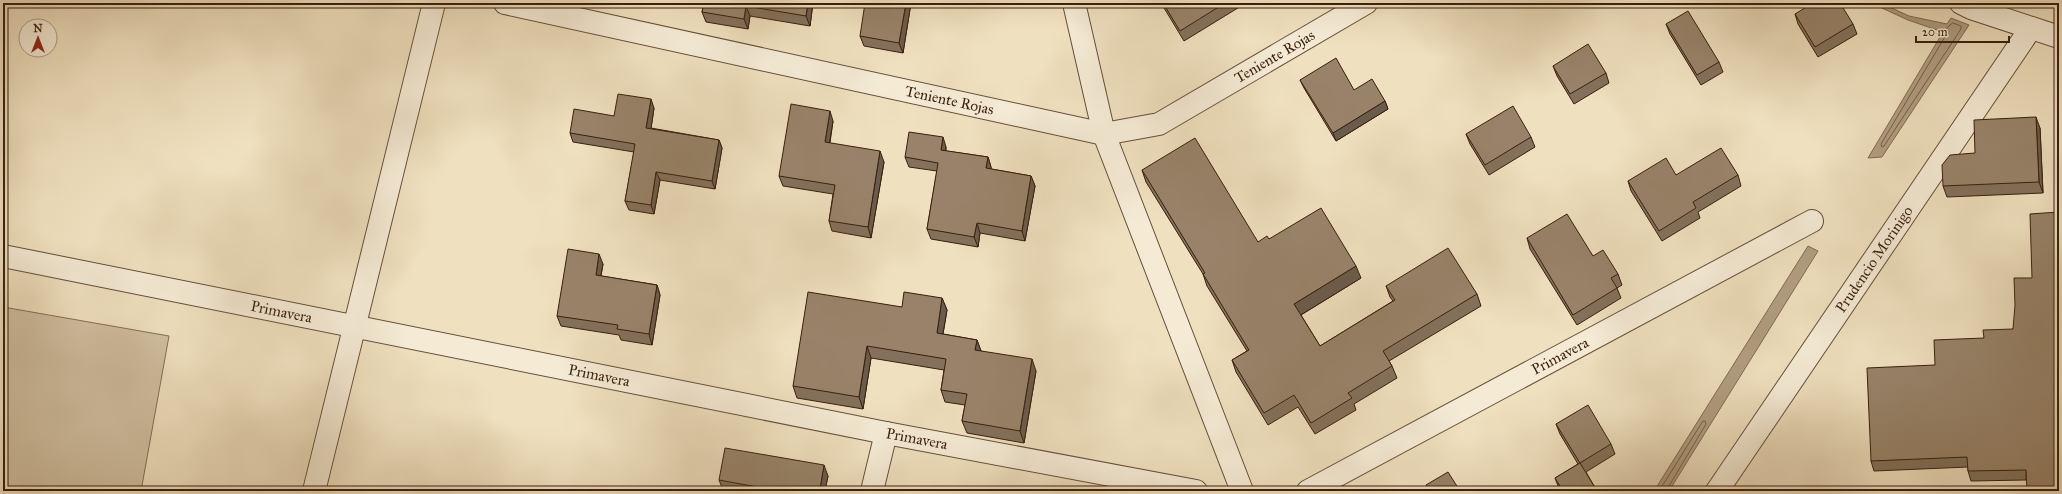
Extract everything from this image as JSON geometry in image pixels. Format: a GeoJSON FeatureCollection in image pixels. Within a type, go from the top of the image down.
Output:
{"type":"FeatureCollection","features":[{"type":"Feature","properties":{"kind":"street"},"geometry":{"type":"LineString","coordinates":[[314,491],[434,3]]}},
{"type":"Feature","properties":{"kind":"street","name":"Teniente Rojas"},"geometry":{"type":"LineString","coordinates":[[505,3],[1104,134],[1158,124],[1366,3]]}},
{"type":"Feature","properties":{"kind":"street"},"geometry":{"type":"LineString","coordinates":[[1074,3],[1104,134],[1242,491]]}},
{"type":"Feature","properties":{"kind":"street"},"geometry":{"type":"LineString","coordinates":[[1961,3],[1971,8],[2059,37]]}},
{"type":"Feature","properties":{"kind":"street","name":"Prudencio Morinigo"},"geometry":{"type":"LineString","coordinates":[[1717,491],[2031,28]]}},
{"type":"Feature","properties":{"kind":"street","name":"Primavera"},"geometry":{"type":"LineString","coordinates":[[1308,491],[1812,221]]}},
{"type":"Feature","properties":{"kind":"street","name":"Primavera"},"geometry":{"type":"LineString","coordinates":[[3,256],[886,433],[1196,491]]}},
{"type":"Feature","properties":{"kind":"street"},"geometry":{"type":"LineString","coordinates":[[872,491],[886,433]]}},
{"type":"Feature","properties":{"kind":"shaded area"},"geometry":{"type":"Polygon","coordinates":[[[3,307],[169,336],[141,491],[3,491],[3,307]]]}},
{"type":"Feature","properties":{"kind":"water"},"geometry":{"type":"Polygon","coordinates":[[[1871,3],[1881,3],[1909,16],[1947,24],[1951,18],[1969,25],[1882,157],[1868,158],[1943,32],[1908,20],[1871,3]]]}},
{"type":"Feature","properties":{"kind":"water"},"geometry":{"type":"Polygon","coordinates":[[[1808,246],[1818,251],[1669,491],[1654,491],[1808,246]]]}},
{"type":"Feature","properties":{"kind":"building"},"geometry":{"type":"Polygon","coordinates":[[[704,3],[808,3],[806,16],[746,6],[744,19],[702,12],[704,3]]]}},
{"type":"Feature","properties":{"kind":"building"},"geometry":{"type":"Polygon","coordinates":[[[865,3],[906,3],[899,43],[860,36],[865,3]]]}},
{"type":"Feature","properties":{"kind":"building"},"geometry":{"type":"Polygon","coordinates":[[[1163,3],[1225,3],[1180,31],[1163,3]]]}},
{"type":"Feature","properties":{"kind":"building"},"geometry":{"type":"Polygon","coordinates":[[[1813,3],[1840,3],[1853,24],[1815,47],[1795,14],[1813,3]]]}},
{"type":"Feature","properties":{"kind":"building"},"geometry":{"type":"Polygon","coordinates":[[[1688,11],[1719,62],[1697,75],[1666,24],[1688,11]]]}},
{"type":"Feature","properties":{"kind":"building"},"geometry":{"type":"Polygon","coordinates":[[[1588,44],[1606,73],[1570,94],[1553,66],[1588,44]]]}},
{"type":"Feature","properties":{"kind":"building"},"geometry":{"type":"Polygon","coordinates":[[[1336,58],[1354,90],[1372,79],[1385,101],[1333,133],[1300,80],[1336,58]]]}},
{"type":"Feature","properties":{"kind":"building"},"geometry":{"type":"Polygon","coordinates":[[[618,94],[651,99],[646,128],[719,140],[712,181],[656,172],[651,205],[625,201],[635,144],[570,133],[574,109],[614,116],[618,94]]]}},
{"type":"Feature","properties":{"kind":"building"},"geometry":{"type":"Polygon","coordinates":[[[791,104],[830,111],[825,142],[880,151],[868,227],[829,221],[835,185],[779,176],[791,104]]]}},
{"type":"Feature","properties":{"kind":"building"},"geometry":{"type":"Polygon","coordinates":[[[1513,106],[1531,137],[1485,165],[1466,134],[1513,106]]]}},
{"type":"Feature","properties":{"kind":"building"},"geometry":{"type":"Polygon","coordinates":[[[2036,117],[2039,182],[1943,186],[1942,165],[1950,155],[1975,153],[1974,120],[2036,117]]]}},
{"type":"Feature","properties":{"kind":"building"},"geometry":{"type":"Polygon","coordinates":[[[909,132],[943,137],[941,150],[988,157],[986,168],[1031,176],[1022,231],[977,223],[974,237],[927,229],[938,163],[905,157],[909,132]]]}},
{"type":"Feature","properties":{"kind":"building"},"geometry":{"type":"Polygon","coordinates":[[[1195,138],[1258,242],[1267,236],[1269,239],[1321,208],[1356,266],[1294,304],[1320,346],[1395,300],[1386,286],[1448,248],[1477,294],[1383,351],[1392,366],[1348,393],[1352,398],[1311,423],[1294,395],[1264,413],[1232,360],[1249,350],[1203,274],[1205,273],[1142,170],[1195,138]]]}},
{"type":"Feature","properties":{"kind":"building"},"geometry":{"type":"Polygon","coordinates":[[[1721,148],[1738,175],[1693,202],[1696,208],[1659,231],[1628,181],[1666,158],[1676,175],[1721,148]]]}},
{"type":"Feature","properties":{"kind":"building"},"geometry":{"type":"Polygon","coordinates":[[[2059,212],[2059,491],[2027,491],[2026,470],[1968,471],[1967,457],[1871,461],[1867,368],[1935,365],[1934,340],[1984,338],[1983,330],[2013,329],[2015,305],[2014,278],[2032,278],[2030,214],[2059,212]]]}},
{"type":"Feature","properties":{"kind":"building"},"geometry":{"type":"Polygon","coordinates":[[[1567,214],[1593,256],[1603,250],[1618,274],[1611,278],[1617,288],[1573,315],[1527,238],[1567,214]]]}},
{"type":"Feature","properties":{"kind":"building"},"geometry":{"type":"Polygon","coordinates":[[[568,249],[599,254],[596,275],[657,285],[649,334],[617,329],[618,325],[557,316],[568,249]]]}},
{"type":"Feature","properties":{"kind":"building"},"geometry":{"type":"Polygon","coordinates":[[[808,292],[902,307],[904,292],[942,298],[937,333],[977,340],[975,350],[1032,359],[1020,431],[962,421],[967,394],[941,390],[946,359],[867,346],[859,397],[793,386],[808,292]]]}},
{"type":"Feature","properties":{"kind":"building"},"geometry":{"type":"Polygon","coordinates":[[[1588,405],[1611,444],[1580,463],[1556,424],[1588,405]]]}},
{"type":"Feature","properties":{"kind":"building"},"geometry":{"type":"Polygon","coordinates":[[[725,448],[824,465],[820,489],[826,491],[774,491],[719,480],[725,448]]]}},
{"type":"Feature","properties":{"kind":"building"},"geometry":{"type":"Polygon","coordinates":[[[1580,463],[1597,491],[1563,491],[1555,478],[1580,463]]]}},
{"type":"Feature","properties":{"kind":"building"},"geometry":{"type":"Polygon","coordinates":[[[1448,472],[1460,491],[1429,491],[1426,485],[1448,472]]]}}]}
